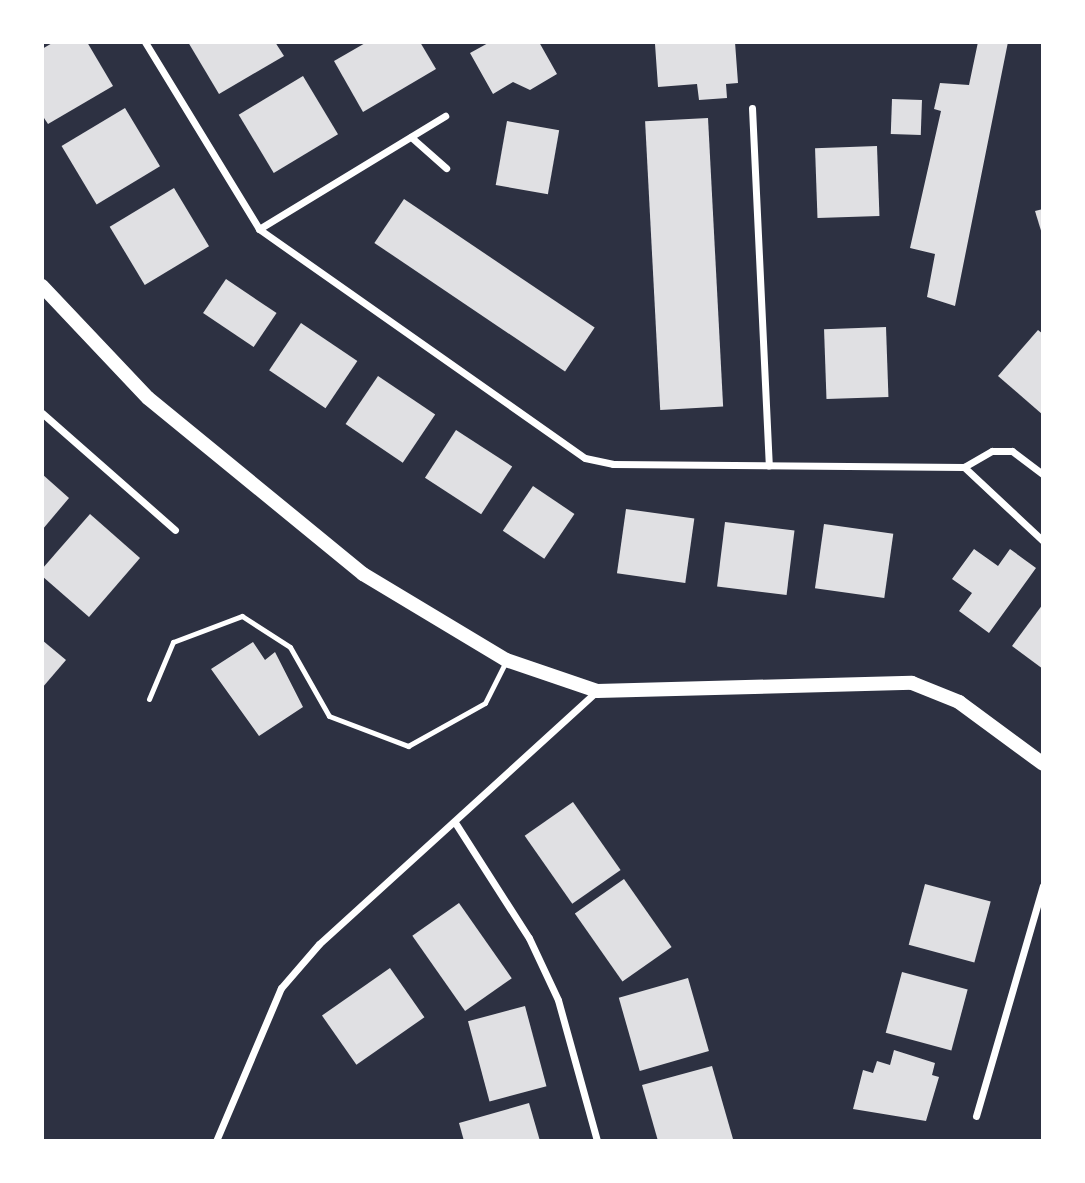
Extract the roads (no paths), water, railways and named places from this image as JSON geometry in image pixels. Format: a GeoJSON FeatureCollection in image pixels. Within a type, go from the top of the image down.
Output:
{"type":"FeatureCollection","features":[{"type":"Feature","properties":{"kind":"main road"},"geometry":{"type":"LineString","coordinates":[[42,286],[148,398],[363,574],[506,660],[597,691],[912,683],[959,702],[1043,764]]}},
{"type":"Feature","properties":{"kind":"street"},"geometry":{"type":"LineString","coordinates":[[145,42],[259,229],[585,458],[613,464],[964,467],[992,451],[1012,451],[1043,474]]}},
{"type":"Feature","properties":{"kind":"street"},"geometry":{"type":"LineString","coordinates":[[752,108],[769,466]]}},
{"type":"Feature","properties":{"kind":"street"},"geometry":{"type":"LineString","coordinates":[[259,229],[445,116]]}},
{"type":"Feature","properties":{"kind":"street"},"geometry":{"type":"LineString","coordinates":[[411,137],[446,167]]}},
{"type":"Feature","properties":{"kind":"street"},"geometry":{"type":"LineString","coordinates":[[42,413],[175,530]]}},
{"type":"Feature","properties":{"kind":"street"},"geometry":{"type":"LineString","coordinates":[[964,467],[1043,541]]}},
{"type":"Feature","properties":{"kind":"street"},"geometry":{"type":"LineString","coordinates":[[216,1141],[281,988],[319,944],[456,824],[597,691]]}},
{"type":"Feature","properties":{"kind":"street"},"geometry":{"type":"LineString","coordinates":[[456,824],[529,938],[558,1000],[597,1141]]}},
{"type":"Feature","properties":{"kind":"street"},"geometry":{"type":"LineString","coordinates":[[976,1116],[1043,886]]}},
{"type":"Feature","properties":{"kind":"lane"},"geometry":{"type":"LineString","coordinates":[[149,699],[173,642],[243,616],[290,647],[329,716],[408,746],[485,703],[506,660]]}}]}
